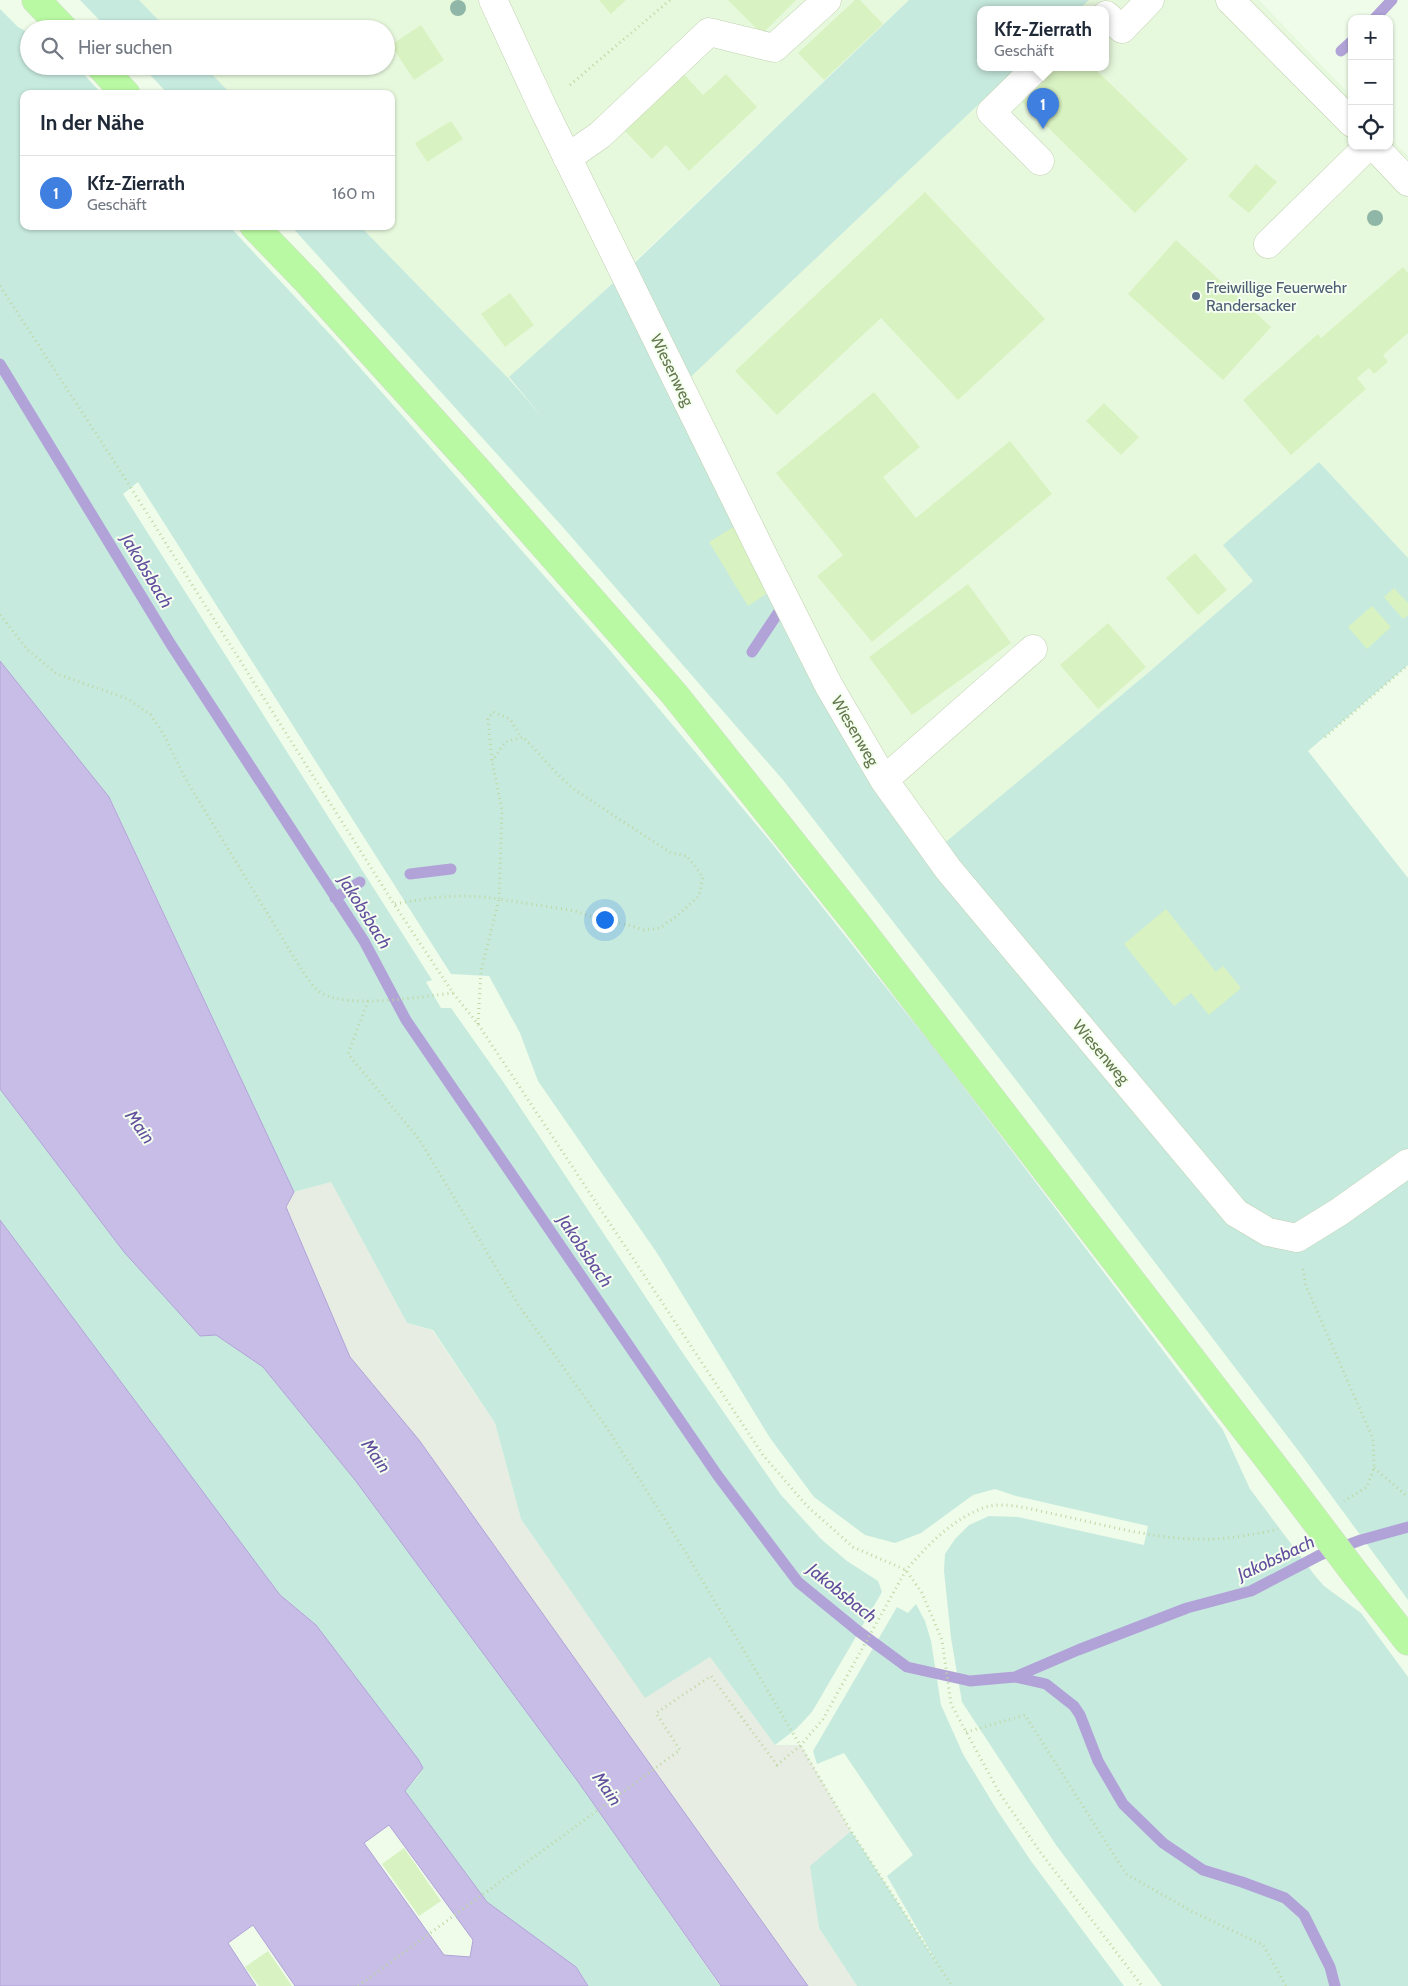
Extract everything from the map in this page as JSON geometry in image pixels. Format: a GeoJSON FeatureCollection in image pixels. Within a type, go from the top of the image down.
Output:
{"type":"FeatureCollection","features":[{"type":"Feature","properties":{"kind":"main road"},"geometry":{"type":"LineString","coordinates":[[36,0],[55,20]]}},
{"type":"Feature","properties":{"kind":"main road"},"geometry":{"type":"LineString","coordinates":[[108,75],[122,90]]}},
{"type":"Feature","properties":{"kind":"main road"},"geometry":{"type":"LineString","coordinates":[[258,230],[307,281],[468,460],[674,695],[856,923],[1408,1641]]}},
{"type":"Feature","properties":{"kind":"street","name":"Wiesenweg"},"geometry":{"type":"LineString","coordinates":[[493,0],[567,158],[829,686],[884,780],[948,869],[1236,1213],[1268,1232],[1297,1238]]}},
{"type":"Feature","properties":{"kind":"street"},"geometry":{"type":"LineString","coordinates":[[567,158],[600,135],[709,32],[774,48],[827,0]]}},
{"type":"Feature","properties":{"kind":"street"},"geometry":{"type":"LineString","coordinates":[[1109,18],[1122,29],[1150,0]]}},
{"type":"Feature","properties":{"kind":"street"},"geometry":{"type":"LineString","coordinates":[[1230,0],[1348,119]]}},
{"type":"Feature","properties":{"kind":"street"},"geometry":{"type":"LineString","coordinates":[[1033,71],[991,112],[1040,161]]}},
{"type":"Feature","properties":{"kind":"street"},"geometry":{"type":"LineString","coordinates":[[1268,244],[1364,150]]}},
{"type":"Feature","properties":{"kind":"street"},"geometry":{"type":"LineString","coordinates":[[1378,150],[1408,182]]}},
{"type":"Feature","properties":{"kind":"street"},"geometry":{"type":"LineString","coordinates":[[884,780],[1033,649]]}},
{"type":"Feature","properties":{"kind":"street"},"geometry":{"type":"LineString","coordinates":[[1297,1238],[1339,1212],[1408,1163]]}},
{"type":"Feature","properties":{"kind":"path"},"geometry":{"type":"LineString","coordinates":[[543,108],[670,0]]}},
{"type":"Feature","properties":{"kind":"path"},"geometry":{"type":"LineString","coordinates":[[0,286],[124,477],[452,993],[478,1024],[763,1454],[806,1506],[853,1546],[906,1570],[922,1593],[942,1640],[951,1704],[1000,1794],[1041,1853],[1142,1986]]}},
{"type":"Feature","properties":{"kind":"path"},"geometry":{"type":"LineString","coordinates":[[0,615],[28,650],[57,674],[128,700],[151,715],[163,733],[185,778],[303,972],[319,992],[337,999],[368,1001],[452,993]]}},
{"type":"Feature","properties":{"kind":"path"},"geometry":{"type":"LineString","coordinates":[[1325,737],[1408,665]]}},
{"type":"Feature","properties":{"kind":"path"},"geometry":{"type":"LineString","coordinates":[[478,1024],[481,971],[499,899],[502,810],[492,761],[488,719],[493,712],[510,719],[520,735]]}},
{"type":"Feature","properties":{"kind":"path"},"geometry":{"type":"LineString","coordinates":[[394,904],[448,896],[475,895],[575,911],[599,919],[628,924],[644,930],[660,928],[699,896],[703,877],[687,856],[671,853],[575,790],[561,779],[542,756],[523,738],[505,742],[492,761]]}},
{"type":"Feature","properties":{"kind":"path"},"geometry":{"type":"LineString","coordinates":[[368,1001],[348,1054],[419,1139],[519,1306],[618,1445],[686,1553],[851,1831],[952,1986]]}},
{"type":"Feature","properties":{"kind":"path"},"geometry":{"type":"LineString","coordinates":[[1297,1238],[1306,1286],[1373,1439],[1374,1468],[1368,1487],[1353,1497]]}},
{"type":"Feature","properties":{"kind":"path"},"geometry":{"type":"LineString","coordinates":[[1374,1468],[1408,1496]]}},
{"type":"Feature","properties":{"kind":"path"},"geometry":{"type":"LineString","coordinates":[[358,1986],[680,1750],[656,1713],[711,1676],[777,1765],[801,1744],[823,1719],[906,1570],[952,1525],[987,1507],[1012,1505],[1147,1536],[1191,1540],[1231,1539],[1276,1530]]}},
{"type":"Feature","properties":{"kind":"path"},"geometry":{"type":"LineString","coordinates":[[966,1732],[1025,1714],[1126,1874],[1192,1912],[1263,1945],[1286,1986]]}},
{"type":"Feature","properties":{"kind":"shaded area"},"geometry":{"type":"Polygon","coordinates":[[[80,0],[139,0],[158,20],[99,20],[80,0]]]}},
{"type":"Feature","properties":{"kind":"shaded area"},"geometry":{"type":"Polygon","coordinates":[[[139,0],[909,0],[510,380],[364,230],[395,230],[395,90],[227,90],[213,75],[395,75],[395,20],[158,20],[139,0]]]}},
{"type":"Feature","properties":{"kind":"shaded area"},"geometry":{"type":"Polygon","coordinates":[[[909,0],[1089,0],[1082,6],[977,6],[977,71],[1014,71],[681,386],[764,557],[935,851],[1149,672],[1253,581],[1223,545],[1319,462],[1408,558],[1408,665],[1308,751],[1408,878],[1408,1600],[1300,1453],[1016,1080],[783,780],[561,525],[295,230],[364,230],[510,380],[542,417],[509,377],[624,273],[909,0]]]}},
{"type":"Feature","properties":{"kind":"shaded area"},"geometry":{"type":"Polygon","coordinates":[[[1087,0],[1259,0],[1348,93],[1348,150],[1393,150],[1393,140],[1408,156],[1408,558],[1320,463],[1253,581],[1149,672],[935,852],[680,386],[1013,71],[1109,71],[1109,6],[1080,6],[1087,0]]]}},
{"type":"Feature","properties":{"kind":"shaded area"},"geometry":{"type":"Polygon","coordinates":[[[0,9],[20,28],[20,75],[84,75],[98,90],[20,90],[20,230],[233,230],[339,344],[608,648],[770,841],[938,1053],[1223,1430],[1250,1489],[1316,1577],[1324,1586],[1361,1613],[1408,1677],[1408,1986],[1162,1986],[1056,1845],[962,1702],[951,1638],[944,1571],[945,1554],[955,1539],[969,1525],[989,1516],[1018,1517],[1144,1545],[1148,1526],[1016,1496],[995,1489],[973,1495],[921,1533],[895,1543],[865,1535],[814,1497],[770,1438],[657,1253],[538,1081],[520,1033],[489,976],[451,974],[138,482],[123,494],[432,980],[426,982],[441,1008],[451,1008],[504,1083],[680,1349],[781,1495],[821,1539],[847,1561],[878,1581],[882,1592],[812,1712],[796,1729],[775,1745],[710,1657],[645,1698],[521,1519],[495,1423],[433,1330],[407,1323],[331,1182],[294,1192],[111,800],[0,661],[0,9]]]}},
{"type":"Feature","properties":{"kind":"shaded area"},"geometry":{"type":"Polygon","coordinates":[[[150,75],[213,75],[227,90],[164,90],[150,75]]]}},
{"type":"Feature","properties":{"kind":"shaded area"},"geometry":{"type":"Polygon","coordinates":[[[0,1089],[124,1252],[216,1335],[263,1367],[355,1480],[579,1783],[720,1986],[588,1986],[576,1967],[487,1902],[405,1791],[423,1768],[418,1759],[316,1625],[280,1595],[0,1220],[0,1089]]]}},
{"type":"Feature","properties":{"kind":"shaded area"},"geometry":{"type":"Polygon","coordinates":[[[331,1182],[407,1323],[432,1330],[495,1423],[521,1519],[645,1697],[710,1657],[775,1745],[801,1745],[851,1831],[811,1867],[819,1928],[857,1986],[797,1986],[419,1440],[350,1357],[286,1207],[294,1192],[331,1182]]]}},
{"type":"Feature","properties":{"kind":"shaded area"},"geometry":{"type":"Polygon","coordinates":[[[916,1604],[925,1621],[931,1641],[941,1705],[963,1754],[1031,1861],[1124,1986],[857,1986],[819,1928],[810,1866],[851,1831],[937,1963],[887,1876],[913,1855],[844,1753],[817,1764],[813,1751],[897,1607],[908,1613],[916,1604]]]}},
{"type":"Feature","properties":{"kind":"water","name":"Main"},"geometry":{"type":"Polygon","coordinates":[[[0,661],[109,797],[294,1192],[286,1207],[350,1357],[419,1440],[808,1986],[721,1986],[579,1783],[355,1480],[263,1367],[216,1335],[200,1336],[124,1252],[0,1089],[0,661]]]}},
{"type":"Feature","properties":{"kind":"water"},"geometry":{"type":"Polygon","coordinates":[[[0,1220],[280,1595],[316,1625],[418,1759],[423,1768],[405,1791],[487,1902],[576,1967],[588,1986],[295,1986],[253,1925],[228,1943],[256,1986],[0,1986],[0,1220]],[[389,1825],[364,1843],[444,1955],[470,1957],[473,1940],[389,1825]]]}},
{"type":"Feature","properties":{"kind":"building"},"geometry":{"type":"Polygon","coordinates":[[[599,0],[626,0],[611,14],[599,0]]]}},
{"type":"Feature","properties":{"kind":"building"},"geometry":{"type":"Polygon","coordinates":[[[728,0],[796,0],[762,34],[728,0]]]}},
{"type":"Feature","properties":{"kind":"building"},"geometry":{"type":"Polygon","coordinates":[[[855,0],[860,0],[883,24],[824,80],[798,53],[855,0]]]}},
{"type":"Feature","properties":{"kind":"building"},"geometry":{"type":"Polygon","coordinates":[[[421,25],[444,60],[414,80],[395,51],[395,42],[421,25]]]}},
{"type":"Feature","properties":{"kind":"building"},"geometry":{"type":"Polygon","coordinates":[[[1043,71],[1097,71],[1188,159],[1135,213],[1017,97],[1043,71]]]}},
{"type":"Feature","properties":{"kind":"building"},"geometry":{"type":"Polygon","coordinates":[[[682,72],[703,95],[726,74],[757,107],[689,171],[666,145],[652,159],[623,129],[682,72]]]}},
{"type":"Feature","properties":{"kind":"building"},"geometry":{"type":"Polygon","coordinates":[[[451,121],[463,139],[427,162],[415,143],[451,121]]]}},
{"type":"Feature","properties":{"kind":"building"},"geometry":{"type":"Polygon","coordinates":[[[1256,164],[1277,182],[1249,213],[1228,196],[1256,164]]]}},
{"type":"Feature","properties":{"kind":"building"},"geometry":{"type":"Polygon","coordinates":[[[925,192],[1045,319],[958,400],[881,318],[777,415],[735,371],[925,192]]]}},
{"type":"Feature","properties":{"kind":"building"},"geometry":{"type":"Polygon","coordinates":[[[1176,240],[1271,327],[1223,380],[1128,294],[1176,240]]]}},
{"type":"Feature","properties":{"kind":"building"},"geometry":{"type":"Polygon","coordinates":[[[1403,267],[1408,273],[1408,333],[1383,355],[1388,362],[1374,374],[1369,368],[1357,378],[1366,389],[1291,455],[1243,400],[1318,334],[1321,338],[1403,267]]]}},
{"type":"Feature","properties":{"kind":"building"},"geometry":{"type":"Polygon","coordinates":[[[510,293],[534,325],[505,347],[481,314],[510,293]]]}},
{"type":"Feature","properties":{"kind":"building"},"geometry":{"type":"Polygon","coordinates":[[[874,392],[920,447],[883,477],[916,518],[1010,441],[1052,494],[872,642],[817,576],[843,555],[776,473],[874,392]]]}},
{"type":"Feature","properties":{"kind":"building"},"geometry":{"type":"Polygon","coordinates":[[[1104,403],[1139,437],[1121,455],[1086,421],[1104,403]]]}},
{"type":"Feature","properties":{"kind":"building"},"geometry":{"type":"Polygon","coordinates":[[[735,526],[774,589],[748,606],[709,542],[735,526]]]}},
{"type":"Feature","properties":{"kind":"building"},"geometry":{"type":"Polygon","coordinates":[[[1195,553],[1227,590],[1198,615],[1166,578],[1195,553]]]}},
{"type":"Feature","properties":{"kind":"building"},"geometry":{"type":"Polygon","coordinates":[[[968,584],[1011,643],[912,715],[869,657],[968,584]]]}},
{"type":"Feature","properties":{"kind":"building"},"geometry":{"type":"Polygon","coordinates":[[[1394,588],[1408,603],[1408,615],[1403,619],[1384,597],[1394,588]]]}},
{"type":"Feature","properties":{"kind":"building"},"geometry":{"type":"Polygon","coordinates":[[[1372,606],[1391,627],[1367,649],[1348,627],[1372,606]]]}},
{"type":"Feature","properties":{"kind":"building"},"geometry":{"type":"Polygon","coordinates":[[[1108,623],[1146,667],[1098,709],[1060,665],[1108,623]]]}},
{"type":"Feature","properties":{"kind":"building"},"geometry":{"type":"Polygon","coordinates":[[[1166,909],[1216,972],[1223,966],[1241,988],[1209,1015],[1191,993],[1174,1006],[1124,944],[1166,909]]]}},
{"type":"Feature","properties":{"kind":"building"},"geometry":{"type":"Polygon","coordinates":[[[404,1848],[441,1901],[419,1916],[382,1864],[404,1848]]]}},
{"type":"Feature","properties":{"kind":"building"},"geometry":{"type":"Polygon","coordinates":[[[268,1951],[292,1986],[259,1986],[245,1967],[268,1951]]]}},
{"type":"Feature","properties":{"kind":"waterway"},"geometry":{"type":"LineString","coordinates":[[1378,15],[1392,0]]}},
{"type":"Feature","properties":{"kind":"waterway"},"geometry":{"type":"LineString","coordinates":[[1341,51],[1348,45]]}},
{"type":"Feature","properties":{"kind":"waterway","name":"Jakobsbach"},"geometry":{"type":"LineString","coordinates":[[0,364],[170,643],[364,941],[406,1020],[718,1476],[798,1582],[858,1631],[907,1667],[970,1681],[1015,1677],[1078,1650],[1187,1608],[1251,1591],[1320,1555],[1361,1540],[1408,1527]]}},
{"type":"Feature","properties":{"kind":"waterway"},"geometry":{"type":"LineString","coordinates":[[752,652],[784,604]]}},
{"type":"Feature","properties":{"kind":"waterway"},"geometry":{"type":"LineString","coordinates":[[410,874],[451,869]]}},
{"type":"Feature","properties":{"kind":"waterway"},"geometry":{"type":"LineString","coordinates":[[335,898],[360,882]]}},
{"type":"Feature","properties":{"kind":"waterway"},"geometry":{"type":"LineString","coordinates":[[1015,1677],[1046,1684],[1074,1706],[1080,1715],[1098,1761],[1123,1804],[1163,1843],[1203,1870],[1285,1898],[1304,1915],[1330,1967],[1335,1986]]}},
{"type":"Feature","properties":{"kind":"place","name":"Kfz-Zierrath"},"geometry":{"type":"Point","coordinates":[1043,129]}},
{"type":"Feature","properties":{"kind":"place","name":"Freiwillige Feuerwehr Randersacker"},"geometry":{"type":"Point","coordinates":[1196,296]}}]}
